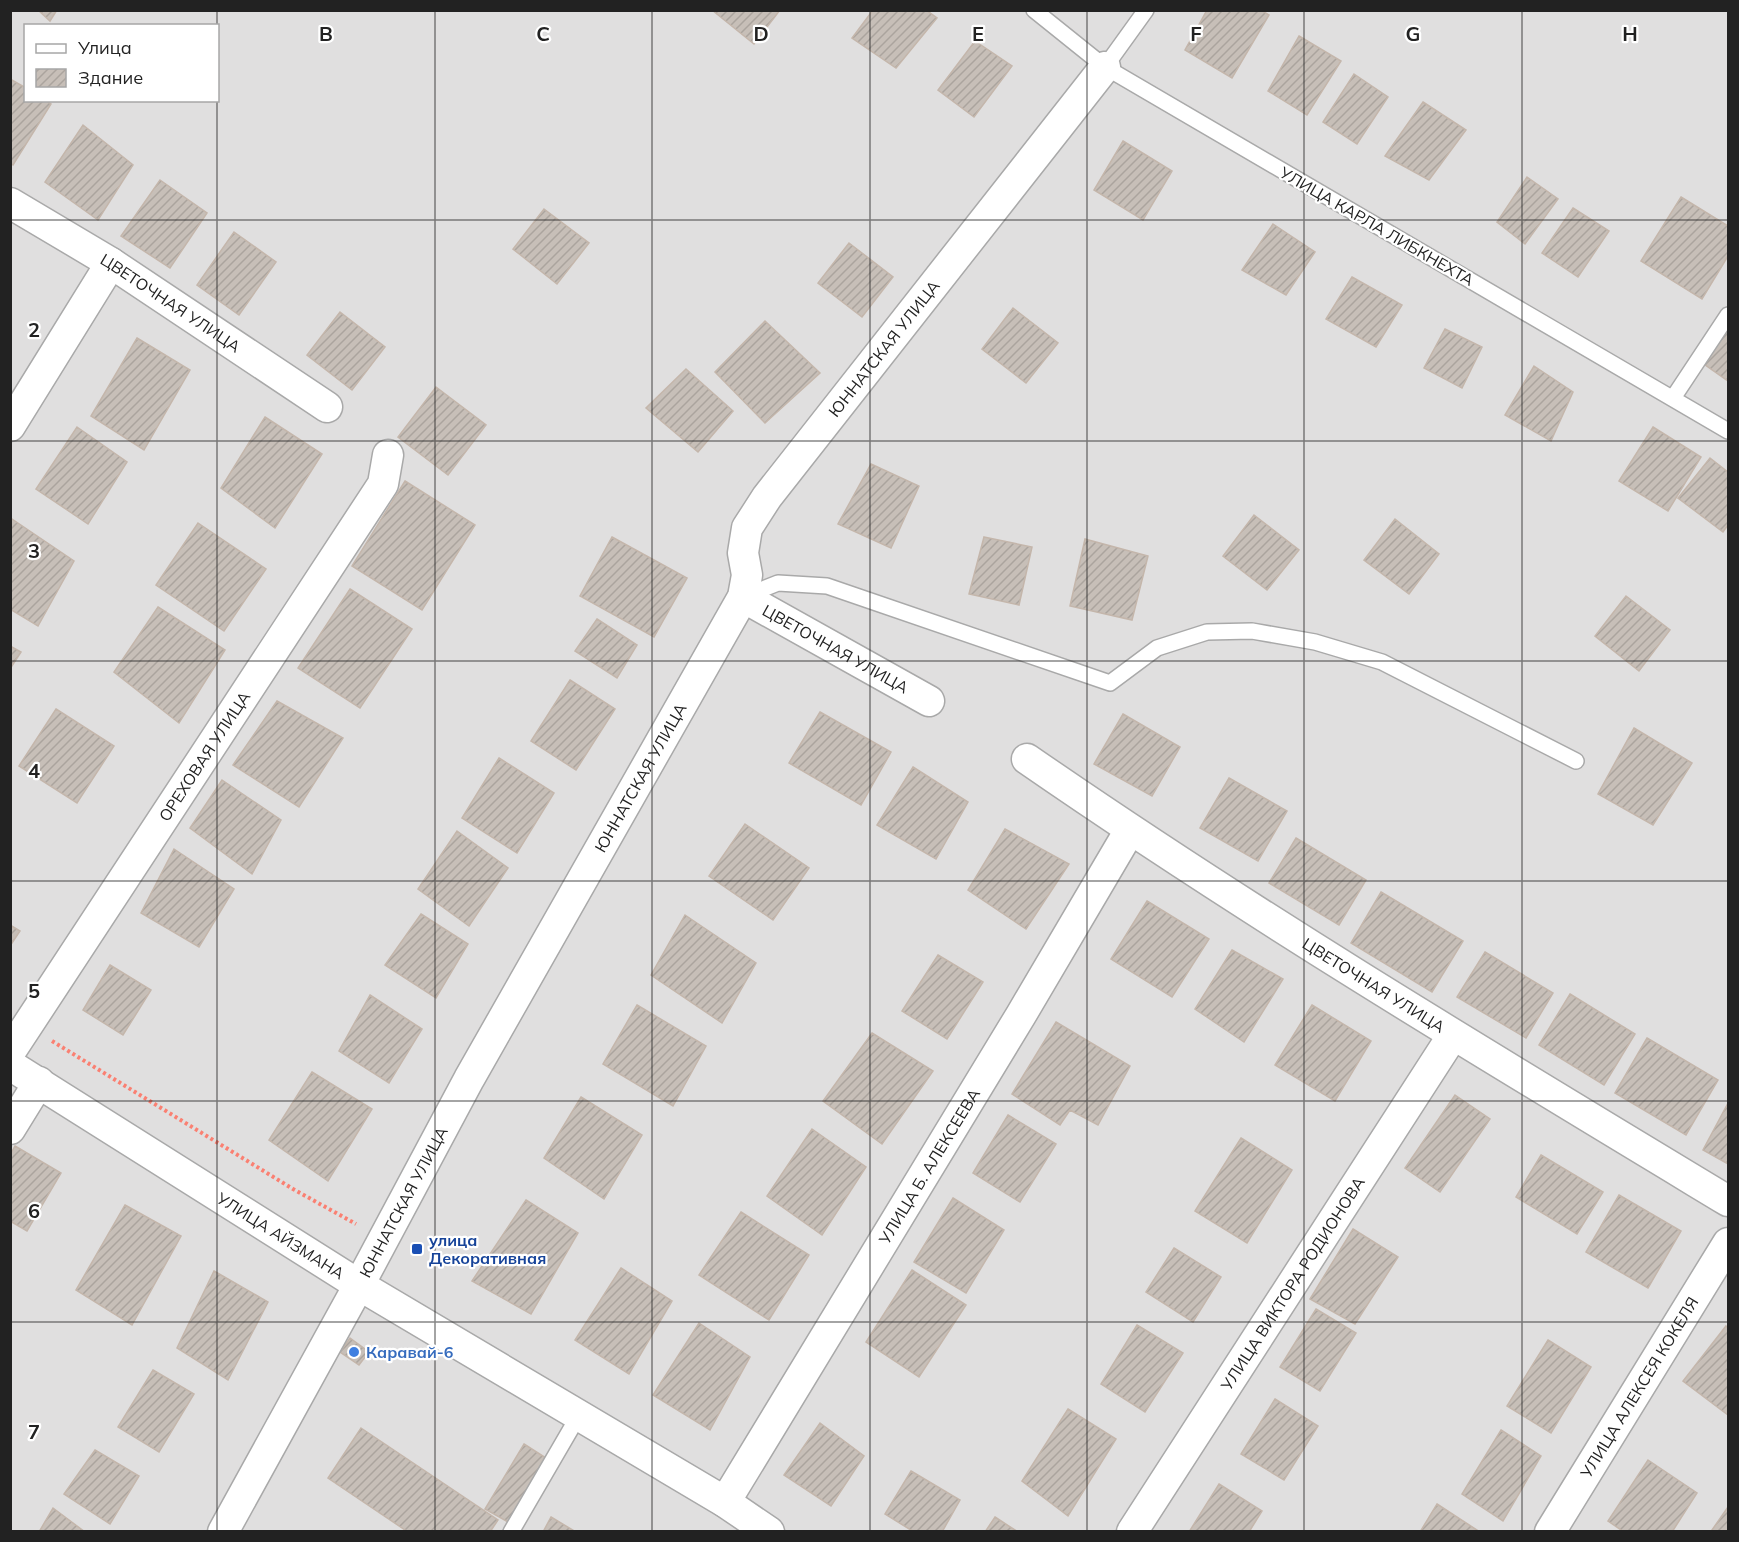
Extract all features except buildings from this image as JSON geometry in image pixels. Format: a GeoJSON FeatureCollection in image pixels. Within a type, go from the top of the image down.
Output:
{"type":"FeatureCollection","features":[{"type":"Feature","properties":{"kind":"street","name":"ЮННАТСКАЯ УЛИЦА"},"geometry":{"type":"LineString","coordinates":[[223,1532],[384,1240],[469,1079],[743,597],[747,575],[743,554],[747,528],[767,497],[1105,67]]}},
{"type":"Feature","properties":{"kind":"street","name":"ЦВЕТОЧНАЯ УЛИЦА"},"geometry":{"type":"LineString","coordinates":[[10,203],[111,263],[327,407]]}},
{"type":"Feature","properties":{"kind":"street"},"geometry":{"type":"LineString","coordinates":[[10,426],[111,263]]}},
{"type":"Feature","properties":{"kind":"street","name":"ОРЕХОВАЯ УЛИЦА"},"geometry":{"type":"LineString","coordinates":[[10,1052],[383,484],[388,454]]}},
{"type":"Feature","properties":{"kind":"street","name":"ЦВЕТОЧНАЯ УЛИЦА"},"geometry":{"type":"LineString","coordinates":[[743,597],[929,701]]}},
{"type":"Feature","properties":{"kind":"street","name":"ЦВЕТОЧНАЯ УЛИЦА"},"geometry":{"type":"LineString","coordinates":[[1027,759],[1130,830],[1452,1035],[1728,1200]]}},
{"type":"Feature","properties":{"kind":"street","name":"УЛИЦА Б. АЛЕКСЕЕВА"},"geometry":{"type":"LineString","coordinates":[[725,1502],[1021,1015],[1130,830]]}},
{"type":"Feature","properties":{"kind":"street","name":"УЛИЦА ВИКТОРА РОДИОНОВА"},"geometry":{"type":"LineString","coordinates":[[1132,1532],[1452,1035]]}},
{"type":"Feature","properties":{"kind":"street","name":"УЛИЦА АЙЗМАНА"},"geometry":{"type":"LineString","coordinates":[[10,1065],[359,1285],[725,1502],[769,1532]]}},
{"type":"Feature","properties":{"kind":"street"},"geometry":{"type":"LineString","coordinates":[[10,1129],[39,1082]]}},
{"type":"Feature","properties":{"kind":"street","name":"УЛИЦА АЛЕКСЕЯ КОКЕЛЯ"},"geometry":{"type":"LineString","coordinates":[[1550,1532],[1728,1243]]}},
{"type":"Feature","properties":{"kind":"lane","name":"УЛИЦА КАРЛА ЛИБКНЕХТА"},"geometry":{"type":"LineString","coordinates":[[1034,10],[1105,67],[1728,430]]}},
{"type":"Feature","properties":{"kind":"lane"},"geometry":{"type":"LineString","coordinates":[[1105,67],[1146,10]]}},
{"type":"Feature","properties":{"kind":"lane"},"geometry":{"type":"LineString","coordinates":[[1673,398],[1728,315]]}},
{"type":"Feature","properties":{"kind":"lane"},"geometry":{"type":"LineString","coordinates":[[743,597],[778,583],[827,586],[1110,683],[1157,648],[1207,632],[1252,631],[1314,642],[1382,662],[1576,761]]}},
{"type":"Feature","properties":{"kind":"lane"},"geometry":{"type":"LineString","coordinates":[[511,1532],[579,1415]]}},
{"type":"Feature","properties":{"kind":"path"},"geometry":{"type":"LineString","coordinates":[[27,1026],[293,1189],[384,1240]]}},
{"type":"Feature","properties":{"kind":"shaded area"},"geometry":{"type":"Polygon","coordinates":[[[11,11],[1728,11],[1728,1531],[11,1531],[11,11]]]}},
{"type":"Feature","properties":{"kind":"place","name":"улица Декоративная"},"geometry":{"type":"Point","coordinates":[417,1249]}},
{"type":"Feature","properties":{"kind":"place","name":"Каравай-6"},"geometry":{"type":"Point","coordinates":[354,1352]}}]}
